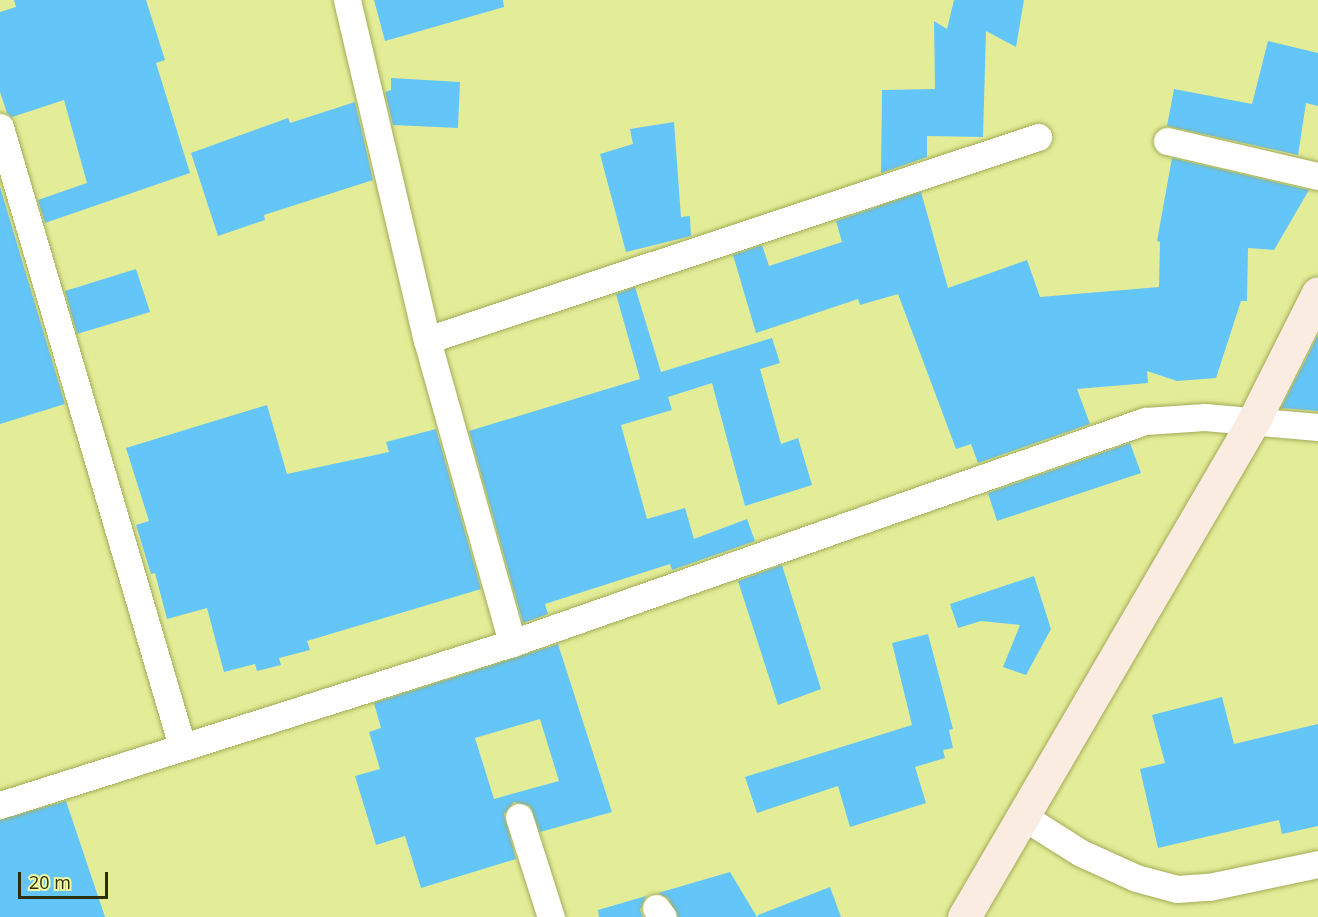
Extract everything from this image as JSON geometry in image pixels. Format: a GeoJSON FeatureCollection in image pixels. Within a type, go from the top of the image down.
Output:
{"type":"FeatureCollection","features":[{"type":"Feature","properties":{"kind":"main road"},"geometry":{"type":"LineString","coordinates":[[964,917],[1024,818],[1253,422],[1318,293]]}},
{"type":"Feature","properties":{"kind":"street"},"geometry":{"type":"LineString","coordinates":[[347,0],[428,340],[512,643]]}},
{"type":"Feature","properties":{"kind":"street"},"geometry":{"type":"LineString","coordinates":[[0,127],[182,746]]}},
{"type":"Feature","properties":{"kind":"street"},"geometry":{"type":"LineString","coordinates":[[428,340],[1038,137]]}},
{"type":"Feature","properties":{"kind":"street"},"geometry":{"type":"LineString","coordinates":[[1167,141],[1318,176]]}},
{"type":"Feature","properties":{"kind":"street"},"geometry":{"type":"LineString","coordinates":[[0,805],[512,643],[1145,421],[1180,416],[1318,427]]}},
{"type":"Feature","properties":{"kind":"street"},"geometry":{"type":"LineString","coordinates":[[519,818],[551,917]]}},
{"type":"Feature","properties":{"kind":"street"},"geometry":{"type":"LineString","coordinates":[[1024,818],[1082,853],[1136,878],[1177,889],[1209,887],[1318,864]]}},
{"type":"Feature","properties":{"kind":"building"},"geometry":{"type":"Polygon","coordinates":[[[14,0],[146,0],[165,60],[156,63],[190,173],[45,223],[38,200],[87,183],[64,100],[12,117],[7,113],[0,92],[0,12],[16,7],[14,0]]]}},
{"type":"Feature","properties":{"kind":"building"},"geometry":{"type":"Polygon","coordinates":[[[374,0],[503,0],[504,7],[385,41],[374,0]]]}},
{"type":"Feature","properties":{"kind":"building"},"geometry":{"type":"Polygon","coordinates":[[[954,0],[1024,0],[1016,47],[986,31],[983,137],[927,136],[927,157],[881,173],[882,90],[935,89],[934,21],[947,29],[954,0]]]}},
{"type":"Feature","properties":{"kind":"building"},"geometry":{"type":"Polygon","coordinates":[[[1268,41],[1318,53],[1318,106],[1306,103],[1298,155],[1167,126],[1174,89],[1252,104],[1268,41]]]}},
{"type":"Feature","properties":{"kind":"building"},"geometry":{"type":"Polygon","coordinates":[[[391,78],[460,82],[458,128],[393,125],[385,92],[391,90],[391,78]]]}},
{"type":"Feature","properties":{"kind":"building"},"geometry":{"type":"Polygon","coordinates":[[[355,102],[373,180],[264,215],[265,220],[218,236],[191,153],[288,118],[290,123],[355,102]]]}},
{"type":"Feature","properties":{"kind":"building"},"geometry":{"type":"Polygon","coordinates":[[[674,122],[681,217],[690,216],[691,236],[626,252],[600,154],[633,144],[630,129],[674,122]]]}},
{"type":"Feature","properties":{"kind":"building"},"geometry":{"type":"Polygon","coordinates":[[[1172,158],[1309,190],[1274,250],[1248,248],[1247,301],[1241,301],[1216,378],[1177,381],[1147,371],[1148,383],[1077,389],[1090,424],[978,463],[971,444],[956,449],[898,294],[860,305],[858,299],[756,333],[733,255],[762,245],[769,266],[842,242],[836,221],[921,192],[948,288],[1027,260],[1040,297],[1159,287],[1160,242],[1157,241],[1172,158]]]}},
{"type":"Feature","properties":{"kind":"building"},"geometry":{"type":"Polygon","coordinates":[[[0,187],[65,404],[0,424],[0,187]]]}},
{"type":"Feature","properties":{"kind":"building"},"geometry":{"type":"Polygon","coordinates":[[[136,269],[150,312],[77,334],[65,291],[136,269]]]}},
{"type":"Feature","properties":{"kind":"building"},"geometry":{"type":"Polygon","coordinates":[[[635,287],[661,372],[772,338],[780,363],[760,369],[781,444],[798,438],[812,485],[745,506],[712,383],[668,397],[672,410],[621,425],[647,519],[685,508],[694,539],[747,519],[755,541],[672,570],[670,564],[545,604],[548,614],[523,623],[469,431],[640,379],[616,294],[635,287]]]}},
{"type":"Feature","properties":{"kind":"building"},"geometry":{"type":"Polygon","coordinates":[[[1318,335],[1318,411],[1281,408],[1318,335]]]}},
{"type":"Feature","properties":{"kind":"building"},"geometry":{"type":"Polygon","coordinates":[[[267,405],[287,474],[389,452],[386,442],[436,429],[481,589],[307,641],[310,650],[279,658],[281,665],[257,671],[255,664],[224,672],[207,608],[167,619],[155,573],[151,574],[136,525],[149,521],[126,448],[267,405]]]}},
{"type":"Feature","properties":{"kind":"building"},"geometry":{"type":"Polygon","coordinates":[[[1130,443],[1141,473],[997,521],[988,493],[1130,443]]]}},
{"type":"Feature","properties":{"kind":"building"},"geometry":{"type":"Polygon","coordinates":[[[782,565],[821,689],[778,705],[738,581],[782,565]]]}},
{"type":"Feature","properties":{"kind":"building"},"geometry":{"type":"Polygon","coordinates":[[[1034,576],[1051,629],[1026,675],[1003,667],[1020,625],[981,621],[958,628],[950,604],[1034,576]]]}},
{"type":"Feature","properties":{"kind":"building"},"geometry":{"type":"Polygon","coordinates":[[[928,634],[953,729],[949,730],[953,748],[943,750],[945,758],[915,767],[926,803],[850,827],[838,786],[757,813],[745,777],[912,725],[892,643],[928,634]]]}},
{"type":"Feature","properties":{"kind":"building"},"geometry":{"type":"Polygon","coordinates":[[[558,644],[612,812],[540,832],[530,806],[514,802],[504,814],[516,859],[421,888],[405,836],[376,845],[355,776],[380,769],[369,732],[381,728],[374,703],[558,644]],[[540,719],[475,738],[494,799],[559,781],[540,719]]]}},
{"type":"Feature","properties":{"kind":"building"},"geometry":{"type":"Polygon","coordinates":[[[1222,697],[1234,744],[1318,724],[1318,826],[1282,834],[1279,820],[1158,848],[1140,769],[1165,763],[1152,715],[1222,697]]]}},
{"type":"Feature","properties":{"kind":"building"},"geometry":{"type":"Polygon","coordinates":[[[66,801],[105,917],[0,917],[0,820],[66,801]]]}},
{"type":"Feature","properties":{"kind":"building"},"geometry":{"type":"Polygon","coordinates":[[[730,872],[757,917],[678,917],[668,898],[658,893],[730,872]]]}},
{"type":"Feature","properties":{"kind":"building"},"geometry":{"type":"Polygon","coordinates":[[[830,887],[841,917],[758,917],[758,915],[830,887]]]}},
{"type":"Feature","properties":{"kind":"building"},"geometry":{"type":"Polygon","coordinates":[[[646,896],[640,910],[643,917],[599,917],[598,910],[646,896]]]}}]}
